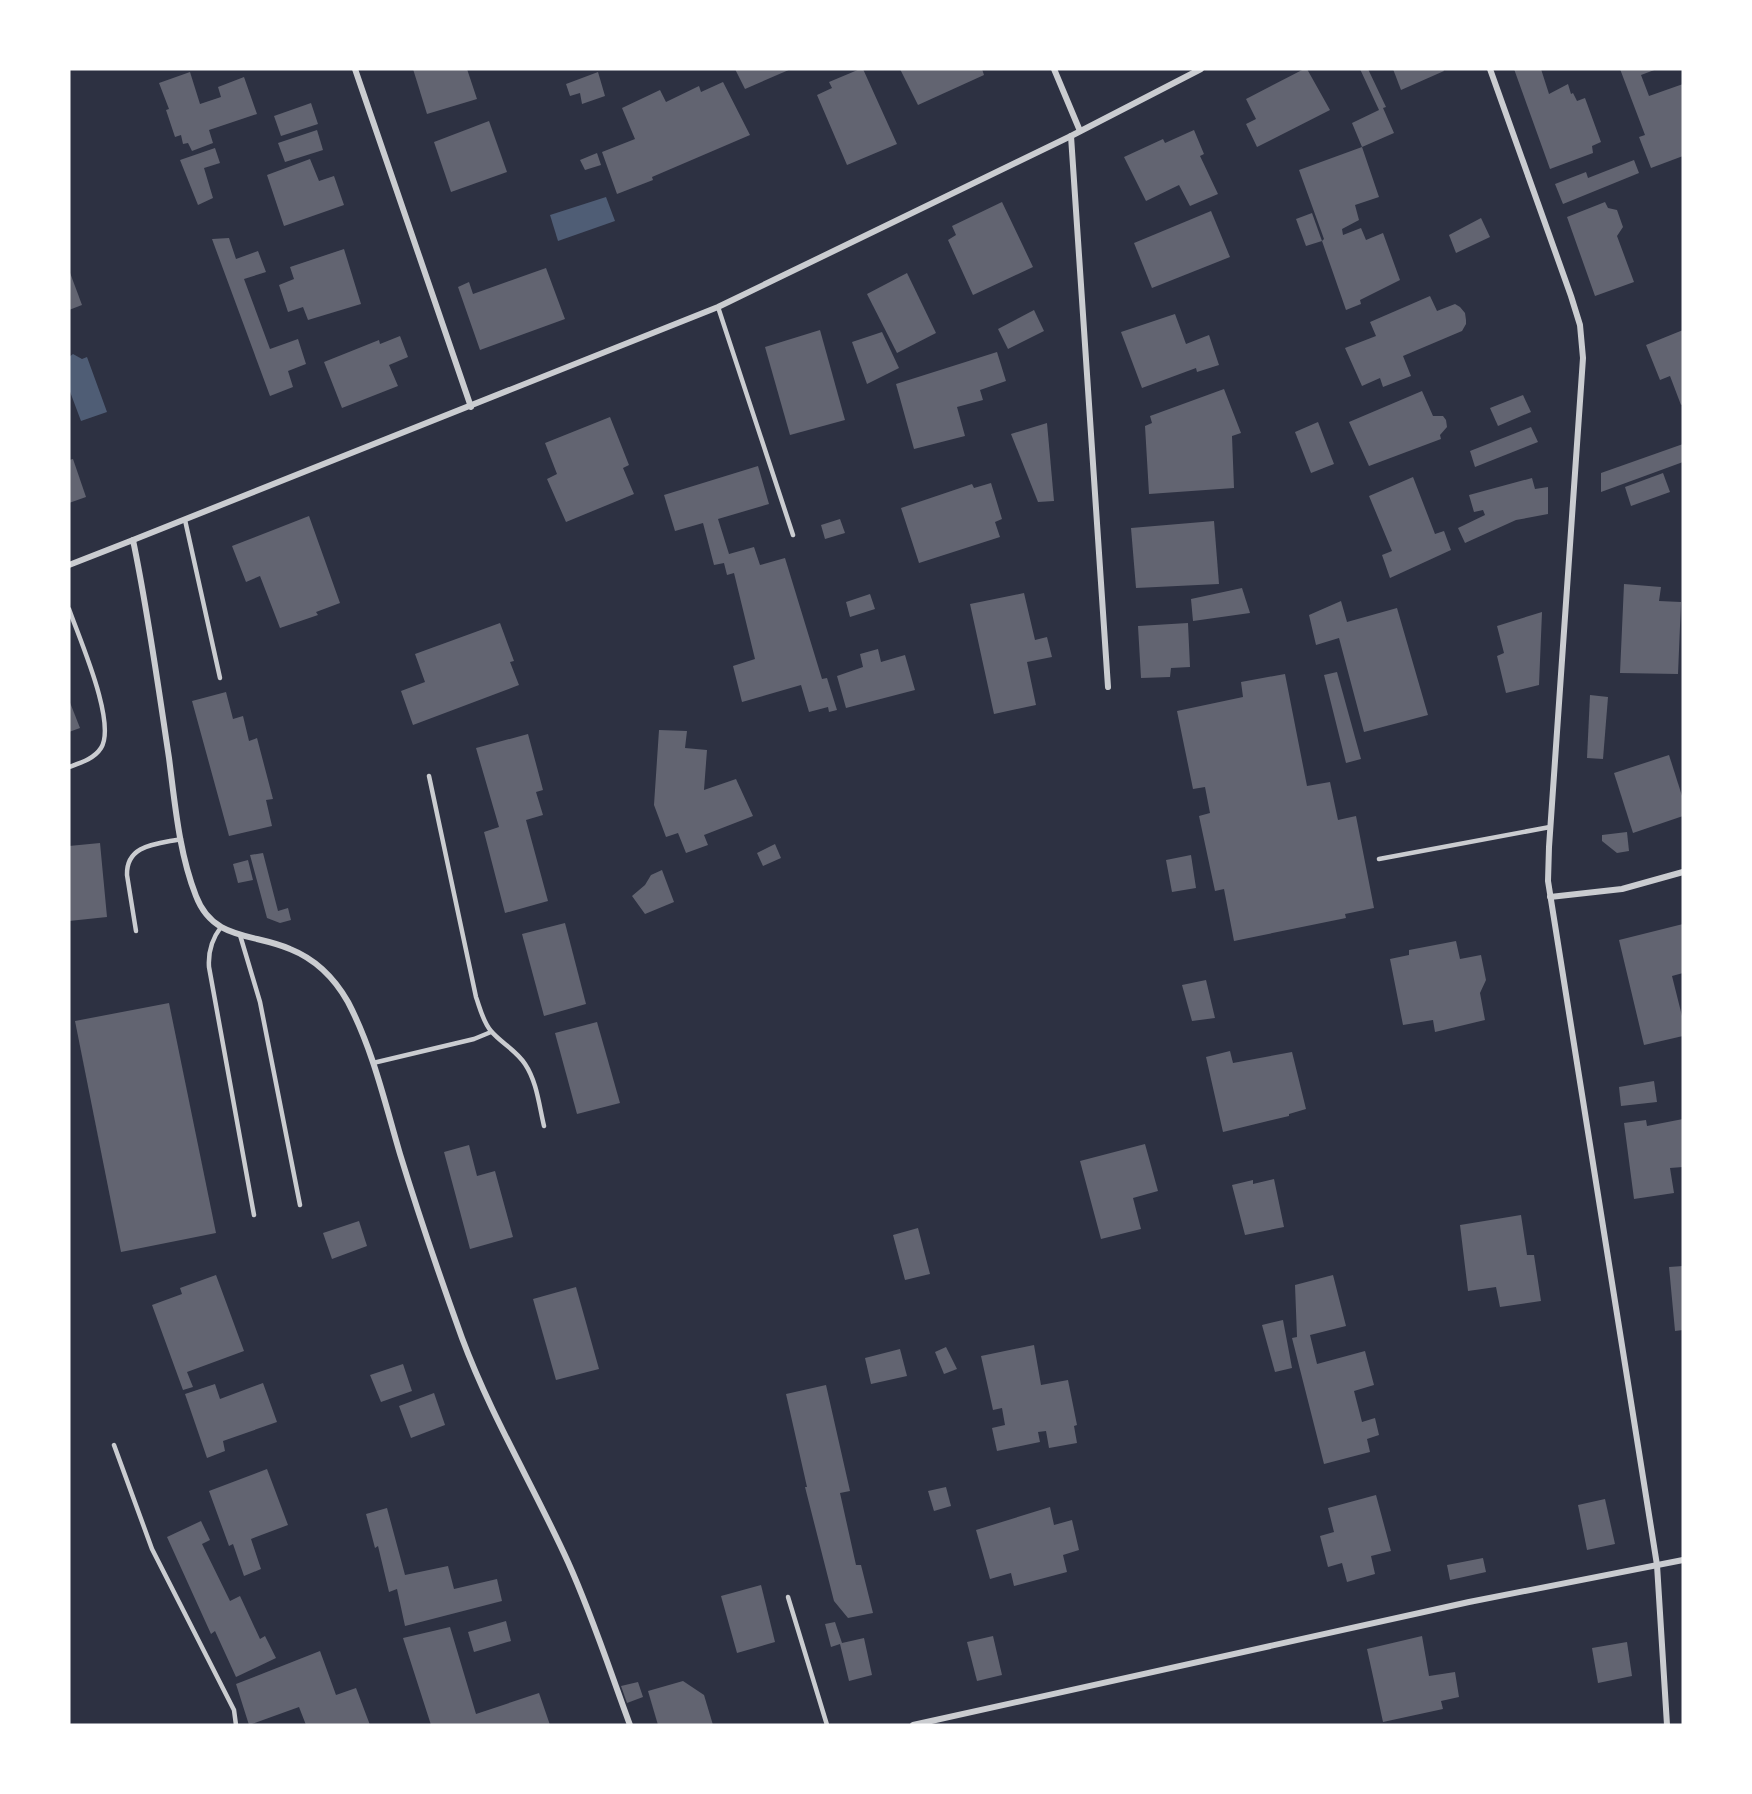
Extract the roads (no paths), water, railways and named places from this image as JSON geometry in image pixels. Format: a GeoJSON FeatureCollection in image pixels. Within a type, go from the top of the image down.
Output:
{"type":"FeatureCollection","features":[{"type":"Feature","properties":{"kind":"street"},"geometry":{"type":"LineString","coordinates":[[355,69],[471,407]]}},
{"type":"Feature","properties":{"kind":"street"},"geometry":{"type":"LineString","coordinates":[[1054,69],[1080,130]]}},
{"type":"Feature","properties":{"kind":"street"},"geometry":{"type":"LineString","coordinates":[[69,565],[718,307],[1071,136],[1202,69]]}},
{"type":"Feature","properties":{"kind":"street"},"geometry":{"type":"LineString","coordinates":[[1490,69],[1571,296],[1582,340],[1582,374],[1550,827],[1548,864],[1550,897],[1657,1565],[1667,1725]]}},
{"type":"Feature","properties":{"kind":"street"},"geometry":{"type":"LineString","coordinates":[[1071,136],[1108,687]]}},
{"type":"Feature","properties":{"kind":"street"},"geometry":{"type":"LineString","coordinates":[[133,540],[155,663],[181,839],[189,877],[197,900],[208,918],[220,927],[291,949],[311,961],[331,978],[346,999],[373,1063],[415,1202],[464,1342],[501,1428],[569,1564],[630,1725]]}},
{"type":"Feature","properties":{"kind":"street"},"geometry":{"type":"LineString","coordinates":[[1550,897],[1622,889],[1683,872]]}},
{"type":"Feature","properties":{"kind":"street"},"geometry":{"type":"LineString","coordinates":[[913,1725],[1469,1602],[1683,1560]]}},
{"type":"Feature","properties":{"kind":"lane"},"geometry":{"type":"LineString","coordinates":[[718,307],[793,535]]}},
{"type":"Feature","properties":{"kind":"lane"},"geometry":{"type":"LineString","coordinates":[[185,519],[220,678]]}},
{"type":"Feature","properties":{"kind":"lane"},"geometry":{"type":"LineString","coordinates":[[69,609],[105,715],[106,730],[105,741],[99,751],[89,759],[69,768]]}},
{"type":"Feature","properties":{"kind":"lane"},"geometry":{"type":"LineString","coordinates":[[429,776],[476,997],[491,1032],[518,1055],[526,1066],[535,1086],[544,1126]]}},
{"type":"Feature","properties":{"kind":"lane"},"geometry":{"type":"LineString","coordinates":[[1379,859],[1550,827]]}},
{"type":"Feature","properties":{"kind":"lane"},"geometry":{"type":"LineString","coordinates":[[136,931],[127,875],[131,856],[144,847],[181,839]]}},
{"type":"Feature","properties":{"kind":"lane"},"geometry":{"type":"LineString","coordinates":[[220,927],[211,946],[209,968],[254,1215]]}},
{"type":"Feature","properties":{"kind":"lane"},"geometry":{"type":"LineString","coordinates":[[240,935],[260,1002],[300,1205]]}},
{"type":"Feature","properties":{"kind":"lane"},"geometry":{"type":"LineString","coordinates":[[373,1063],[474,1039],[491,1032]]}},
{"type":"Feature","properties":{"kind":"lane"},"geometry":{"type":"LineString","coordinates":[[114,1444],[152,1549],[234,1710],[237,1725]]}},
{"type":"Feature","properties":{"kind":"lane"},"geometry":{"type":"LineString","coordinates":[[788,1597],[827,1725]]}},
{"type":"Feature","properties":{"kind":"water"},"geometry":{"type":"Polygon","coordinates":[[[606,197],[615,221],[558,241],[550,215],[606,197]]]}},
{"type":"Feature","properties":{"kind":"water"},"geometry":{"type":"Polygon","coordinates":[[[73,354],[82,359],[87,357],[107,412],[81,421],[69,389],[69,357],[73,354]]]}}]}
